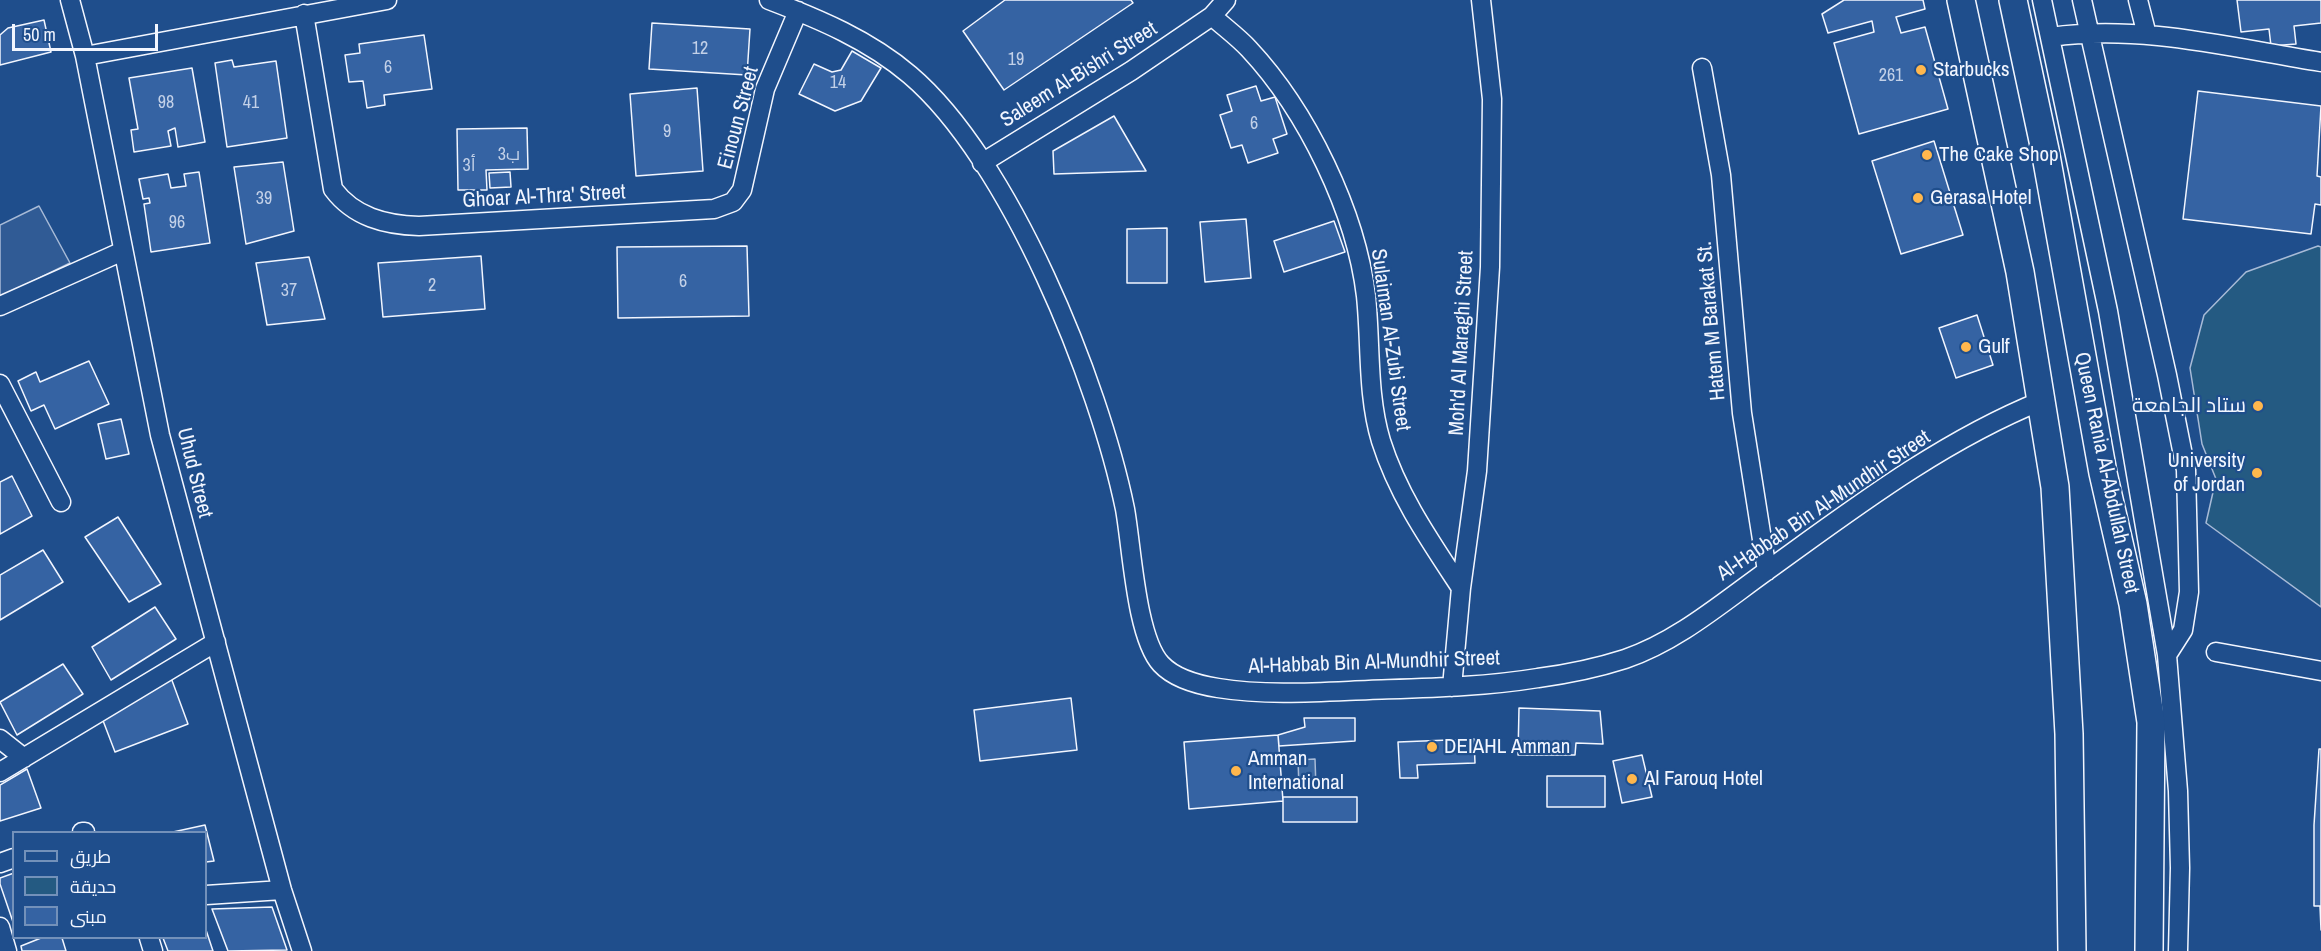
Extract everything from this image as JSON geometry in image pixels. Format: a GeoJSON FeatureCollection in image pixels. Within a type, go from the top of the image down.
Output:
{"type":"FeatureCollection","features":[{"type":"Feature","properties":{"kind":"main road"},"geometry":{"type":"LineString","coordinates":[[1960,0],[2020,272],[2055,487],[2070,734],[2072,951]]}},
{"type":"Feature","properties":{"kind":"main road","name":"Queen Rania Al-Abdullah Street"},"geometry":{"type":"LineString","coordinates":[[2013,0],[2048,161],[2103,473],[2133,604],[2151,722],[2149,951]]}},
{"type":"Feature","properties":{"kind":"street","name":"Uhud Street"},"geometry":{"type":"LineString","coordinates":[[70,0],[85,56],[160,435],[282,890],[302,951]]}},
{"type":"Feature","properties":{"kind":"street"},"geometry":{"type":"LineString","coordinates":[[85,56],[387,0]]}},
{"type":"Feature","properties":{"kind":"street","name":"Al-Habbab Bin Al-Mundhir Street"},"geometry":{"type":"LineString","coordinates":[[769,0],[847,33],[886,56],[913,77],[950,116],[1014,215],[1042,272],[1082,370],[1104,432],[1124,506],[1143,622],[1152,651],[1163,666],[1185,679],[1216,688],[1260,691],[1452,687],[1534,679],[1594,668],[1629,658],[1661,645],[1908,473],[1982,428],[2041,401]]}},
{"type":"Feature","properties":{"kind":"street","name":"Saleem Al-Bishri Street"},"geometry":{"type":"LineString","coordinates":[[982,163],[1131,71],[1212,16],[1226,0]]}},
{"type":"Feature","properties":{"kind":"street","name":"Moh'd Al Maraghi Street"},"geometry":{"type":"LineString","coordinates":[[1452,687],[1461,588],[1477,471],[1490,256],[1492,99],[1481,0]]}},
{"type":"Feature","properties":{"kind":"street"},"geometry":{"type":"LineString","coordinates":[[2042,0],[2108,311],[2167,655],[2178,802],[2178,951]]}},
{"type":"Feature","properties":{"kind":"street"},"geometry":{"type":"LineString","coordinates":[[2082,0],[2186,470],[2189,592],[2183,630],[2167,655]]}},
{"type":"Feature","properties":{"kind":"street"},"geometry":{"type":"LineString","coordinates":[[2138,0],[2147,35]]}},
{"type":"Feature","properties":{"kind":"street","name":"Einoun Street"},"geometry":{"type":"LineString","coordinates":[[733,202],[739,197],[745,181],[765,89],[798,11]]}},
{"type":"Feature","properties":{"kind":"street","name":"Ghoar Al-Thra' Street"},"geometry":{"type":"LineString","coordinates":[[304,14],[333,189],[344,202],[358,212],[396,225],[419,226],[714,209],[733,202]]}},
{"type":"Feature","properties":{"kind":"street","name":"Sulaiman Al-Zubi Street"},"geometry":{"type":"LineString","coordinates":[[1212,16],[1249,48],[1281,88],[1325,165],[1343,210],[1361,270],[1372,383],[1381,439],[1404,496],[1430,542],[1461,588]]}},
{"type":"Feature","properties":{"kind":"street"},"geometry":{"type":"LineString","coordinates":[[2051,37],[2090,31],[2147,35],[2321,63]]}},
{"type":"Feature","properties":{"kind":"street","name":"Hatem M Barakat St."},"geometry":{"type":"LineString","coordinates":[[1702,68],[1721,175],[1742,412],[1767,571]]}},
{"type":"Feature","properties":{"kind":"street"},"geometry":{"type":"LineString","coordinates":[[0,306],[123,251]]}},
{"type":"Feature","properties":{"kind":"street"},"geometry":{"type":"LineString","coordinates":[[0,384],[61,502]]}},
{"type":"Feature","properties":{"kind":"street"},"geometry":{"type":"LineString","coordinates":[[0,772],[216,642]]}},
{"type":"Feature","properties":{"kind":"street"},"geometry":{"type":"LineString","coordinates":[[2216,652],[2321,671]]}},
{"type":"Feature","properties":{"kind":"street"},"geometry":{"type":"LineString","coordinates":[[0,739],[24,758]]}},
{"type":"Feature","properties":{"kind":"street"},"geometry":{"type":"LineString","coordinates":[[207,895],[282,890]]}},
{"type":"Feature","properties":{"kind":"street"},"geometry":{"type":"LineString","coordinates":[[0,927],[7,951]]}},
{"type":"Feature","properties":{"kind":"green space","name":"ستاد الجامعة"},"geometry":{"type":"Polygon","coordinates":[[[2318,246],[2321,247],[2321,607],[2206,523],[2216,479],[2202,444],[2190,368],[2204,315],[2246,272],[2318,246]]]}},
{"type":"Feature","properties":{"kind":"shaded area"},"geometry":{"type":"Polygon","coordinates":[[[39,206],[70,263],[0,297],[0,225],[39,206]]]}},
{"type":"Feature","properties":{"kind":"shaded area"},"geometry":{"type":"Polygon","coordinates":[[[1315,759],[1316,788],[1299,788],[1298,760],[1315,759]]]}},
{"type":"Feature","properties":{"kind":"building"},"geometry":{"type":"Polygon","coordinates":[[[1005,0],[1131,0],[1133,3],[1004,90],[963,31],[1005,0]]]}},
{"type":"Feature","properties":{"kind":"building"},"geometry":{"type":"Polygon","coordinates":[[[1844,0],[1923,0],[1925,9],[1896,17],[1901,33],[1925,27],[1948,109],[1859,134],[1834,43],[1874,32],[1872,21],[1828,33],[1822,14],[1844,0]]]}},
{"type":"Feature","properties":{"kind":"building"},"geometry":{"type":"Polygon","coordinates":[[[2237,0],[2321,0],[2321,23],[2294,26],[2296,44],[2271,46],[2269,29],[2241,32],[2237,0]]]}},
{"type":"Feature","properties":{"kind":"building"},"geometry":{"type":"Polygon","coordinates":[[[44,20],[51,52],[0,65],[0,35],[8,28],[44,20]]]}},
{"type":"Feature","properties":{"kind":"building"},"geometry":{"type":"Polygon","coordinates":[[[652,23],[750,29],[747,75],[649,69],[652,23]]]}},
{"type":"Feature","properties":{"kind":"building"},"geometry":{"type":"Polygon","coordinates":[[[424,35],[432,89],[384,95],[385,105],[367,108],[363,81],[349,82],[345,55],[360,53],[359,44],[424,35]]]}},
{"type":"Feature","properties":{"kind":"building"},"geometry":{"type":"Polygon","coordinates":[[[852,51],[881,68],[861,101],[835,111],[799,94],[814,64],[832,72],[841,70],[852,51]]]}},
{"type":"Feature","properties":{"kind":"building"},"geometry":{"type":"Polygon","coordinates":[[[232,60],[234,67],[276,61],[287,138],[227,147],[215,63],[232,60]]]}},
{"type":"Feature","properties":{"kind":"building"},"geometry":{"type":"Polygon","coordinates":[[[192,68],[205,142],[178,147],[175,128],[168,131],[171,146],[134,152],[131,130],[138,129],[129,78],[192,68]]]}},
{"type":"Feature","properties":{"kind":"building"},"geometry":{"type":"Polygon","coordinates":[[[1256,86],[1261,101],[1275,97],[1287,134],[1273,139],[1278,153],[1248,163],[1242,145],[1231,148],[1220,115],[1232,111],[1227,95],[1256,86]]]}},
{"type":"Feature","properties":{"kind":"building"},"geometry":{"type":"Polygon","coordinates":[[[697,88],[703,171],[636,176],[630,94],[697,88]]]}},
{"type":"Feature","properties":{"kind":"building"},"geometry":{"type":"Polygon","coordinates":[[[2198,91],[2321,106],[2317,176],[2321,177],[2321,205],[2315,204],[2311,234],[2183,219],[2198,91]]]}},
{"type":"Feature","properties":{"kind":"building"},"geometry":{"type":"Polygon","coordinates":[[[1114,116],[1146,171],[1054,174],[1053,151],[1114,116]]]}},
{"type":"Feature","properties":{"kind":"building"},"geometry":{"type":"Polygon","coordinates":[[[527,128],[528,169],[486,170],[487,190],[458,190],[457,129],[527,128]]]}},
{"type":"Feature","properties":{"kind":"building","name":"Gerasa Hotel"},"geometry":{"type":"Polygon","coordinates":[[[1934,141],[1963,235],[1901,254],[1872,161],[1934,141]]]}},
{"type":"Feature","properties":{"kind":"building"},"geometry":{"type":"Polygon","coordinates":[[[283,162],[294,231],[246,244],[234,167],[283,162]]]}},
{"type":"Feature","properties":{"kind":"building"},"geometry":{"type":"Polygon","coordinates":[[[199,172],[210,243],[151,252],[144,204],[150,203],[149,198],[143,199],[139,179],[168,174],[171,188],[186,186],[184,174],[199,172]]]}},
{"type":"Feature","properties":{"kind":"building"},"geometry":{"type":"Polygon","coordinates":[[[510,172],[511,187],[490,188],[489,173],[510,172]]]}},
{"type":"Feature","properties":{"kind":"building"},"geometry":{"type":"Polygon","coordinates":[[[1246,219],[1251,278],[1205,282],[1200,222],[1246,219]]]}},
{"type":"Feature","properties":{"kind":"building"},"geometry":{"type":"Polygon","coordinates":[[[1334,221],[1345,252],[1284,272],[1274,241],[1334,221]]]}},
{"type":"Feature","properties":{"kind":"building"},"geometry":{"type":"Polygon","coordinates":[[[1167,228],[1167,283],[1127,283],[1127,229],[1167,228]]]}},
{"type":"Feature","properties":{"kind":"building"},"geometry":{"type":"Polygon","coordinates":[[[747,246],[749,316],[618,318],[617,247],[747,246]]]}},
{"type":"Feature","properties":{"kind":"building"},"geometry":{"type":"Polygon","coordinates":[[[481,256],[485,309],[383,317],[378,263],[481,256]]]}},
{"type":"Feature","properties":{"kind":"building"},"geometry":{"type":"Polygon","coordinates":[[[309,257],[325,319],[267,325],[256,263],[309,257]]]}},
{"type":"Feature","properties":{"kind":"building","name":"Gulf"},"geometry":{"type":"Polygon","coordinates":[[[1977,315],[1993,365],[1956,378],[1939,328],[1977,315]]]}},
{"type":"Feature","properties":{"kind":"building"},"geometry":{"type":"Polygon","coordinates":[[[89,361],[109,404],[55,429],[44,405],[31,411],[18,381],[36,372],[40,382],[89,361]]]}},
{"type":"Feature","properties":{"kind":"building"},"geometry":{"type":"Polygon","coordinates":[[[121,419],[129,454],[106,459],[98,424],[121,419]]]}},
{"type":"Feature","properties":{"kind":"building"},"geometry":{"type":"Polygon","coordinates":[[[12,476],[32,516],[0,534],[0,482],[12,476]]]}},
{"type":"Feature","properties":{"kind":"building"},"geometry":{"type":"Polygon","coordinates":[[[118,517],[161,584],[129,602],[85,537],[118,517]]]}},
{"type":"Feature","properties":{"kind":"building"},"geometry":{"type":"Polygon","coordinates":[[[43,550],[63,582],[0,620],[0,575],[43,550]]]}},
{"type":"Feature","properties":{"kind":"building"},"geometry":{"type":"Polygon","coordinates":[[[155,607],[176,639],[111,680],[92,647],[155,607]]]}},
{"type":"Feature","properties":{"kind":"building"},"geometry":{"type":"Polygon","coordinates":[[[63,664],[83,694],[17,735],[0,702],[63,664]]]}},
{"type":"Feature","properties":{"kind":"building"},"geometry":{"type":"Polygon","coordinates":[[[170,675],[188,724],[115,752],[102,718],[170,675]]]}},
{"type":"Feature","properties":{"kind":"building"},"geometry":{"type":"Polygon","coordinates":[[[1071,698],[1077,750],[980,761],[974,710],[1071,698]]]}},
{"type":"Feature","properties":{"kind":"building"},"geometry":{"type":"Polygon","coordinates":[[[1519,708],[1600,711],[1603,744],[1576,743],[1575,755],[1518,755],[1519,708]]]}},
{"type":"Feature","properties":{"kind":"building"},"geometry":{"type":"Polygon","coordinates":[[[1304,718],[1355,718],[1355,741],[1279,746],[1278,735],[1305,727],[1304,718]]]}},
{"type":"Feature","properties":{"kind":"building"},"geometry":{"type":"Polygon","coordinates":[[[1278,735],[1283,801],[1189,809],[1184,742],[1278,735]]]}},
{"type":"Feature","properties":{"kind":"building"},"geometry":{"type":"Polygon","coordinates":[[[1474,739],[1475,763],[1417,765],[1418,778],[1400,778],[1398,742],[1474,739]]]}},
{"type":"Feature","properties":{"kind":"building"},"geometry":{"type":"Polygon","coordinates":[[[2319,749],[2321,749],[2321,930],[2320,906],[2314,906],[2314,825],[2319,749]]]}},
{"type":"Feature","properties":{"kind":"building","name":"Al Farouq Hotel"},"geometry":{"type":"Polygon","coordinates":[[[1642,755],[1652,797],[1622,803],[1613,761],[1642,755]]]}},
{"type":"Feature","properties":{"kind":"building"},"geometry":{"type":"Polygon","coordinates":[[[27,769],[41,808],[0,821],[0,785],[27,769]]]}},
{"type":"Feature","properties":{"kind":"building"},"geometry":{"type":"Polygon","coordinates":[[[1547,776],[1605,776],[1605,807],[1547,807],[1547,776]]]}},
{"type":"Feature","properties":{"kind":"building"},"geometry":{"type":"Polygon","coordinates":[[[1283,797],[1357,797],[1357,822],[1283,822],[1283,797]]]}},
{"type":"Feature","properties":{"kind":"building"},"geometry":{"type":"Polygon","coordinates":[[[205,825],[206,831],[178,831],[205,825]]]}},
{"type":"Feature","properties":{"kind":"building"},"geometry":{"type":"Polygon","coordinates":[[[207,833],[214,861],[207,862],[207,833]]]}},
{"type":"Feature","properties":{"kind":"building"},"geometry":{"type":"Polygon","coordinates":[[[12,874],[12,919],[0,884],[0,878],[12,874]]]}},
{"type":"Feature","properties":{"kind":"building"},"geometry":{"type":"Polygon","coordinates":[[[272,907],[287,950],[228,951],[212,909],[272,907]]]}},
{"type":"Feature","properties":{"kind":"building"},"geometry":{"type":"Polygon","coordinates":[[[207,933],[213,951],[168,951],[163,939],[207,939],[207,933]]]}},
{"type":"Feature","properties":{"kind":"building"},"geometry":{"type":"Polygon","coordinates":[[[38,939],[62,939],[66,951],[22,951],[21,946],[38,939]]]}},
{"type":"Feature","properties":{"kind":"place","name":"Starbucks"},"geometry":{"type":"Point","coordinates":[1921,70]}},
{"type":"Feature","properties":{"kind":"place","name":"The Cake Shop"},"geometry":{"type":"Point","coordinates":[1927,155]}},
{"type":"Feature","properties":{"kind":"place","name":"Gerasa Hotel"},"geometry":{"type":"Point","coordinates":[1918,198]}},
{"type":"Feature","properties":{"kind":"place","name":"Gulf"},"geometry":{"type":"Point","coordinates":[1966,347]}},
{"type":"Feature","properties":{"kind":"place","name":"ستاد الجامعة"},"geometry":{"type":"Point","coordinates":[2258,406]}},
{"type":"Feature","properties":{"kind":"place","name":"University of Jordan"},"geometry":{"type":"Point","coordinates":[2257,473]}},
{"type":"Feature","properties":{"kind":"place","name":"DEIAHL Amman"},"geometry":{"type":"Point","coordinates":[1432,747]}},
{"type":"Feature","properties":{"kind":"place","name":"Amman International"},"geometry":{"type":"Point","coordinates":[1236,771]}},
{"type":"Feature","properties":{"kind":"place","name":"Al Farouq Hotel"},"geometry":{"type":"Point","coordinates":[1632,779]}}]}
